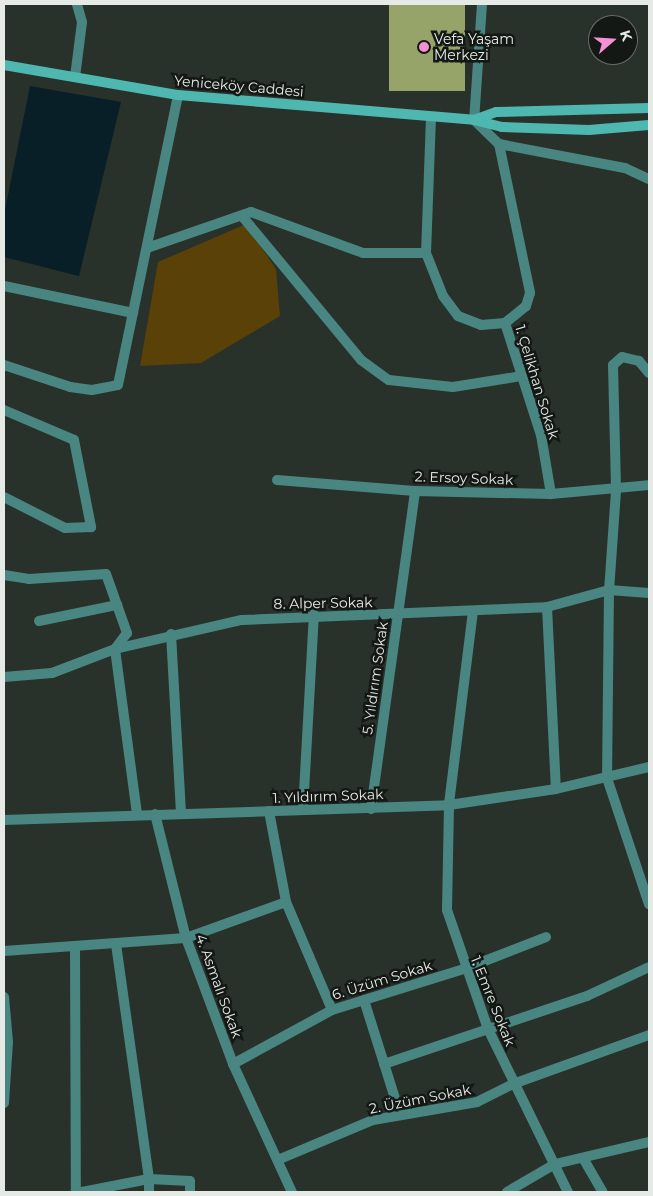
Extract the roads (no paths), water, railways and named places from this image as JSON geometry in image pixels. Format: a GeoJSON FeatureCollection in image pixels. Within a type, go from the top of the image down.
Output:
{"type":"FeatureCollection","features":[{"type":"Feature","properties":{"kind":"street"},"geometry":{"type":"LineString","coordinates":[[75,77],[82,22],[77,4]]}},
{"type":"Feature","properties":{"kind":"street"},"geometry":{"type":"LineString","coordinates":[[482,4],[474,120],[499,144],[625,168],[649,179]]}},
{"type":"Feature","properties":{"kind":"street","name":"Yeniceköy Caddesi"},"geometry":{"type":"LineString","coordinates":[[4,65],[178,95],[474,120],[502,127],[589,130],[649,125]]}},
{"type":"Feature","properties":{"kind":"street"},"geometry":{"type":"LineString","coordinates":[[4,364],[70,387],[92,390],[118,385],[178,95]]}},
{"type":"Feature","properties":{"kind":"street","name":"Yeniceköy Caddesi"},"geometry":{"type":"LineString","coordinates":[[474,120],[496,112],[649,108]]}},
{"type":"Feature","properties":{"kind":"street","name":"1. Çelikhan Sokak"},"geometry":{"type":"LineString","coordinates":[[431,117],[426,253],[443,296],[458,316],[481,325],[505,323],[541,435],[552,494]]}},
{"type":"Feature","properties":{"kind":"street"},"geometry":{"type":"LineString","coordinates":[[499,144],[530,293],[526,306],[505,323]]}},
{"type":"Feature","properties":{"kind":"street"},"geometry":{"type":"LineString","coordinates":[[146,248],[251,212],[364,253],[426,253]]}},
{"type":"Feature","properties":{"kind":"street"},"geometry":{"type":"LineString","coordinates":[[242,216],[361,360],[389,380],[453,387],[522,376]]}},
{"type":"Feature","properties":{"kind":"street"},"geometry":{"type":"LineString","coordinates":[[4,286],[133,313]]}},
{"type":"Feature","properties":{"kind":"street"},"geometry":{"type":"LineString","coordinates":[[649,373],[639,361],[622,357],[613,365],[616,491],[609,590],[607,778],[649,904]]}},
{"type":"Feature","properties":{"kind":"street"},"geometry":{"type":"LineString","coordinates":[[4,410],[74,440],[91,527],[65,528],[4,497]]}},
{"type":"Feature","properties":{"kind":"street","name":"2. Ersoy Sokak"},"geometry":{"type":"LineString","coordinates":[[277,480],[415,491],[552,494],[616,491],[649,485]]}},
{"type":"Feature","properties":{"kind":"street","name":"5. Yıldırım Sokak"},"geometry":{"type":"LineString","coordinates":[[371,809],[415,491]]}},
{"type":"Feature","properties":{"kind":"street"},"geometry":{"type":"LineString","coordinates":[[4,575],[29,579],[106,574],[126,633],[115,649],[137,814]]}},
{"type":"Feature","properties":{"kind":"street","name":"8. Alper Sokak"},"geometry":{"type":"LineString","coordinates":[[4,677],[52,672],[115,649],[171,634],[242,620],[314,614],[398,616],[547,607],[609,590],[649,592]]}},
{"type":"Feature","properties":{"kind":"street"},"geometry":{"type":"LineString","coordinates":[[39,621],[117,605]]}},
{"type":"Feature","properties":{"kind":"street"},"geometry":{"type":"LineString","coordinates":[[547,607],[556,789]]}},
{"type":"Feature","properties":{"kind":"street","name":"1. Emre Sokak"},"geometry":{"type":"LineString","coordinates":[[473,612],[449,805],[447,910],[464,969],[488,1029],[513,1084],[556,1164],[568,1192]]}},
{"type":"Feature","properties":{"kind":"street"},"geometry":{"type":"LineString","coordinates":[[303,810],[314,614]]}},
{"type":"Feature","properties":{"kind":"street"},"geometry":{"type":"LineString","coordinates":[[171,634],[181,813]]}},
{"type":"Feature","properties":{"kind":"street","name":"1. Yıldırım Sokak"},"geometry":{"type":"LineString","coordinates":[[4,820],[137,814],[371,809],[449,805],[556,789],[649,767]]}},
{"type":"Feature","properties":{"kind":"street"},"geometry":{"type":"LineString","coordinates":[[269,811],[286,902],[332,1010]]}},
{"type":"Feature","properties":{"kind":"street","name":"4. Asmalı Sokak"},"geometry":{"type":"LineString","coordinates":[[154,814],[186,938],[233,1064],[280,1159],[292,1192]]}},
{"type":"Feature","properties":{"kind":"street"},"geometry":{"type":"LineString","coordinates":[[4,951],[186,938],[286,902]]}},
{"type":"Feature","properties":{"kind":"street","name":"6. Üzüm Sokak"},"geometry":{"type":"LineString","coordinates":[[233,1064],[332,1010],[464,969],[546,937]]}},
{"type":"Feature","properties":{"kind":"street"},"geometry":{"type":"LineString","coordinates":[[116,944],[149,1192]]}},
{"type":"Feature","properties":{"kind":"street"},"geometry":{"type":"LineString","coordinates":[[75,946],[76,1192]]}},
{"type":"Feature","properties":{"kind":"street"},"geometry":{"type":"LineString","coordinates":[[384,1064],[587,996],[649,967]]}},
{"type":"Feature","properties":{"kind":"street"},"geometry":{"type":"LineString","coordinates":[[4,997],[8,1042],[4,1103]]}},
{"type":"Feature","properties":{"kind":"street"},"geometry":{"type":"LineString","coordinates":[[364,1000],[400,1114]]}},
{"type":"Feature","properties":{"kind":"street","name":"2. Üzüm Sokak"},"geometry":{"type":"LineString","coordinates":[[280,1159],[373,1120],[477,1102],[513,1084],[649,1035]]}},
{"type":"Feature","properties":{"kind":"street"},"geometry":{"type":"LineString","coordinates":[[507,1192],[556,1164],[649,1142]]}},
{"type":"Feature","properties":{"kind":"street"},"geometry":{"type":"LineString","coordinates":[[584,1158],[603,1192]]}},
{"type":"Feature","properties":{"kind":"street"},"geometry":{"type":"LineString","coordinates":[[82,1192],[148,1179],[190,1181],[190,1192]]}},
{"type":"Feature","properties":{"kind":"water"},"geometry":{"type":"Polygon","coordinates":[[[30,86],[121,102],[79,276],[4,257],[4,215],[30,86]]]}},
{"type":"Feature","properties":{"kind":"place","name":"Vefa Yaşam Merkezi"},"geometry":{"type":"Point","coordinates":[424,47]}}]}
